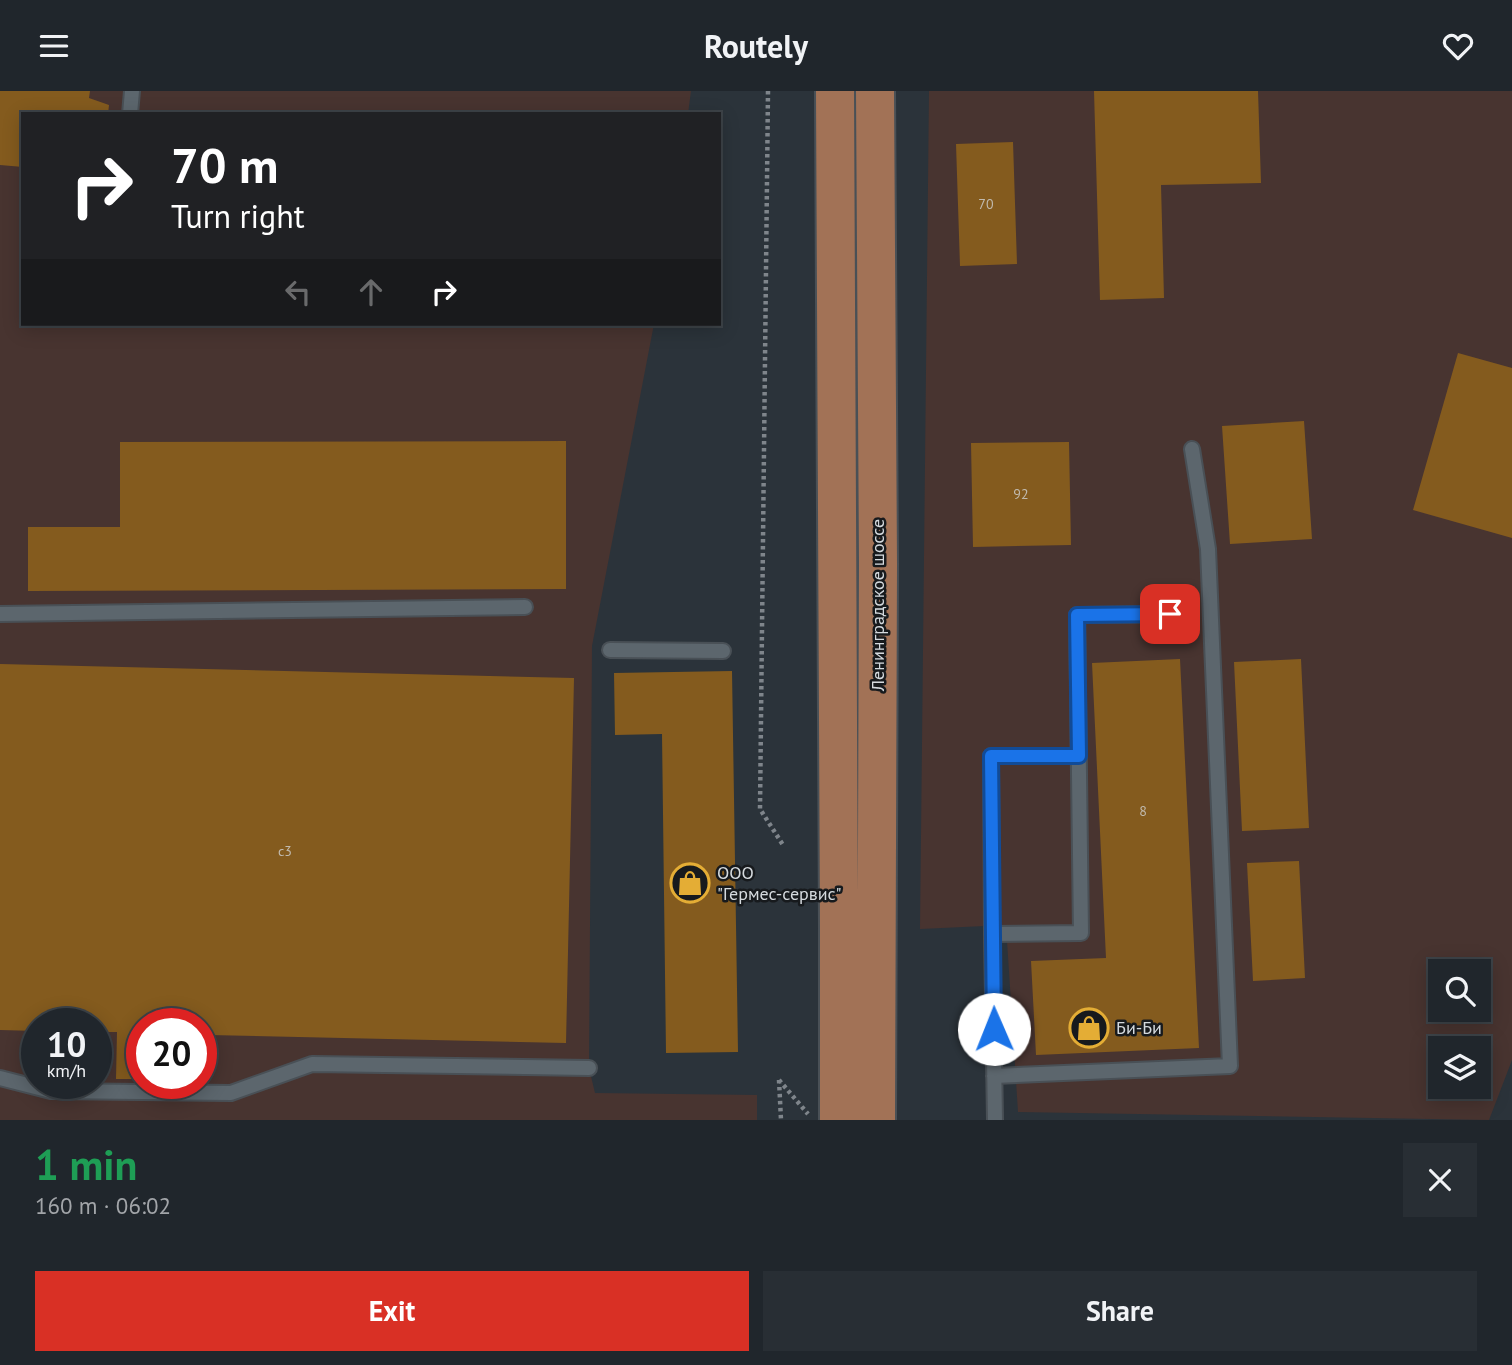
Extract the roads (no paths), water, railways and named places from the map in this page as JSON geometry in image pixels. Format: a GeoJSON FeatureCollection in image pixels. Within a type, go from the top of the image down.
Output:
{"type":"FeatureCollection","features":[{"type":"Feature","properties":{"kind":"highway"},"geometry":{"type":"LineString","coordinates":[[835,91],[839,1120]]}},
{"type":"Feature","properties":{"kind":"highway","name":"Ленинградское шоссе"},"geometry":{"type":"LineString","coordinates":[[875,91],[878,550],[876,1120]]}},
{"type":"Feature","properties":{"kind":"lane"},"geometry":{"type":"LineString","coordinates":[[130,112],[131,91]]}},
{"type":"Feature","properties":{"kind":"lane"},"geometry":{"type":"LineString","coordinates":[[994,1076],[1230,1066],[1208,549],[1192,449]]}},
{"type":"Feature","properties":{"kind":"lane"},"geometry":{"type":"LineString","coordinates":[[0,614],[525,607]]}},
{"type":"Feature","properties":{"kind":"lane"},"geometry":{"type":"LineString","coordinates":[[992,934],[1081,933],[1077,615],[1170,614]]}},
{"type":"Feature","properties":{"kind":"lane"},"geometry":{"type":"LineString","coordinates":[[610,650],[723,650]]}},
{"type":"Feature","properties":{"kind":"lane"},"geometry":{"type":"LineString","coordinates":[[995,1120],[991,756],[1079,756]]}},
{"type":"Feature","properties":{"kind":"lane"},"geometry":{"type":"LineString","coordinates":[[0,1078],[51,1091],[231,1093],[312,1064],[589,1068]]}},
{"type":"Feature","properties":{"kind":"place","name":"ООО \"Гермес-сервис\""},"geometry":{"type":"Point","coordinates":[690,883]}},
{"type":"Feature","properties":{"kind":"place","name":"Би-Би"},"geometry":{"type":"Point","coordinates":[1089,1028]}}]}
